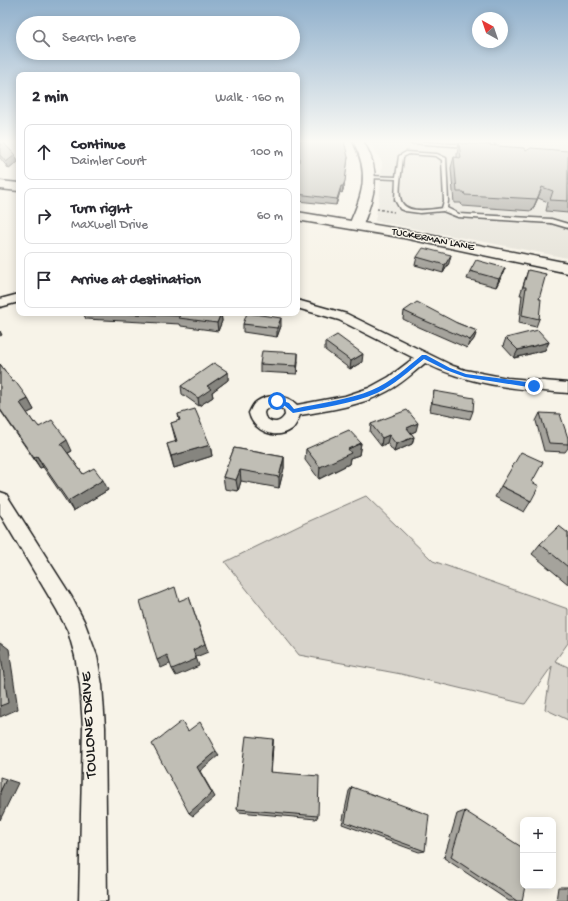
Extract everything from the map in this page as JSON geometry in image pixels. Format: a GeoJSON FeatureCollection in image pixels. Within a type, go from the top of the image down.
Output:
{"type":"FeatureCollection","features":[{"type":"Feature","properties":{"kind":"main road"},"geometry":{"type":"LineString","coordinates":[[0,185],[16,187]]}},
{"type":"Feature","properties":{"kind":"main road","name":"TUCKERMAN LANE"},"geometry":{"type":"LineString","coordinates":[[300,216],[442,241],[568,268]]}},
{"type":"Feature","properties":{"kind":"street"},"geometry":{"type":"LineString","coordinates":[[356,225],[366,200],[369,183]]}},
{"type":"Feature","properties":{"kind":"street"},"geometry":{"type":"LineString","coordinates":[[0,303],[16,299]]}},
{"type":"Feature","properties":{"kind":"street"},"geometry":{"type":"LineString","coordinates":[[300,305],[343,316],[448,369],[465,376],[534,386],[568,388]]}},
{"type":"Feature","properties":{"kind":"street"},"geometry":{"type":"LineString","coordinates":[[293,411],[341,402],[374,392],[403,375],[424,357]]}},
{"type":"Feature","properties":{"kind":"street","name":"TOULONE DRIVE"},"geometry":{"type":"LineString","coordinates":[[3,510],[64,603],[77,628],[86,656],[91,685],[94,727],[93,901]]}},
{"type":"Feature","properties":{"kind":"lane"},"geometry":{"type":"LineString","coordinates":[[398,183],[398,203],[401,208],[412,211],[432,212],[444,209],[458,215],[551,221],[568,226]]}},
{"type":"Feature","properties":{"kind":"lane"},"geometry":{"type":"LineString","coordinates":[[444,209],[446,201],[445,183]]}},
{"type":"Feature","properties":{"kind":"shaded area"},"geometry":{"type":"Polygon","coordinates":[[[381,183],[568,183],[568,258],[375,221],[381,183]]]}},
{"type":"Feature","properties":{"kind":"shaded area"},"geometry":{"type":"Polygon","coordinates":[[[366,496],[433,561],[568,609],[568,643],[555,661],[568,667],[568,720],[545,709],[552,666],[525,704],[401,674],[299,655],[225,562],[305,523],[366,496]]]}},
{"type":"Feature","properties":{"kind":"building"},"geometry":{"type":"Polygon","coordinates":[[[300,183],[344,183],[343,186],[341,186],[337,199],[300,194],[300,183]]]}},
{"type":"Feature","properties":{"kind":"building"},"geometry":{"type":"Polygon","coordinates":[[[456,183],[568,183],[568,201],[550,200],[553,191],[542,187],[537,199],[465,195],[464,192],[457,192],[456,183]]]}},
{"type":"Feature","properties":{"kind":"building"},"geometry":{"type":"Polygon","coordinates":[[[423,248],[451,255],[445,265],[417,257],[423,248]]]}},
{"type":"Feature","properties":{"kind":"building"},"geometry":{"type":"Polygon","coordinates":[[[476,260],[505,268],[499,279],[470,271],[476,260]]]}},
{"type":"Feature","properties":{"kind":"building"},"geometry":{"type":"Polygon","coordinates":[[[528,270],[546,274],[539,299],[541,299],[539,319],[522,315],[526,287],[523,287],[528,270]]]}},
{"type":"Feature","properties":{"kind":"building"},"geometry":{"type":"Polygon","coordinates":[[[417,302],[457,323],[477,331],[470,340],[404,311],[417,302]]]}},
{"type":"Feature","properties":{"kind":"building"},"geometry":{"type":"Polygon","coordinates":[[[180,316],[220,316],[217,323],[179,318],[180,316]]]}},
{"type":"Feature","properties":{"kind":"building"},"geometry":{"type":"Polygon","coordinates":[[[246,316],[267,316],[281,318],[277,328],[243,324],[246,316]]]}},
{"type":"Feature","properties":{"kind":"building"},"geometry":{"type":"Polygon","coordinates":[[[538,330],[549,342],[518,350],[506,338],[538,330]]]}},
{"type":"Feature","properties":{"kind":"building"},"geometry":{"type":"Polygon","coordinates":[[[337,335],[363,354],[351,361],[325,342],[337,335]]]}},
{"type":"Feature","properties":{"kind":"building"},"geometry":{"type":"Polygon","coordinates":[[[262,351],[298,353],[297,366],[260,364],[262,351]]]}},
{"type":"Feature","properties":{"kind":"building"},"geometry":{"type":"Polygon","coordinates":[[[214,363],[228,372],[207,386],[211,389],[198,398],[181,386],[214,363]]]}},
{"type":"Feature","properties":{"kind":"building"},"geometry":{"type":"Polygon","coordinates":[[[0,364],[28,399],[20,403],[34,423],[35,422],[39,427],[52,420],[67,440],[61,444],[83,474],[94,468],[103,480],[68,501],[37,456],[34,458],[0,409],[0,364]]]}},
{"type":"Feature","properties":{"kind":"building"},"geometry":{"type":"Polygon","coordinates":[[[434,391],[474,398],[473,411],[432,403],[434,391]]]}},
{"type":"Feature","properties":{"kind":"building"},"geometry":{"type":"Polygon","coordinates":[[[195,409],[210,445],[171,456],[167,444],[177,441],[171,423],[180,420],[178,414],[195,409]]]}},
{"type":"Feature","properties":{"kind":"building"},"geometry":{"type":"Polygon","coordinates":[[[407,410],[418,423],[407,428],[414,437],[396,444],[389,435],[382,438],[371,424],[407,410]]]}},
{"type":"Feature","properties":{"kind":"building"},"geometry":{"type":"Polygon","coordinates":[[[540,413],[560,414],[568,438],[568,444],[549,443],[540,413]]]}},
{"type":"Feature","properties":{"kind":"building"},"geometry":{"type":"Polygon","coordinates":[[[349,430],[361,443],[348,449],[351,453],[320,467],[306,449],[349,430]]]}},
{"type":"Feature","properties":{"kind":"building"},"geometry":{"type":"Polygon","coordinates":[[[234,448],[284,457],[279,477],[240,470],[236,480],[223,477],[234,448]]]}},
{"type":"Feature","properties":{"kind":"building"},"geometry":{"type":"Polygon","coordinates":[[[521,452],[543,462],[532,482],[539,486],[531,501],[501,486],[521,452]]]}},
{"type":"Feature","properties":{"kind":"building"},"geometry":{"type":"Polygon","coordinates":[[[559,526],[568,533],[568,567],[540,544],[559,526]]]}},
{"type":"Feature","properties":{"kind":"building"},"geometry":{"type":"Polygon","coordinates":[[[175,587],[179,601],[189,597],[205,644],[193,650],[196,659],[172,669],[167,655],[157,660],[140,601],[175,587]]]}},
{"type":"Feature","properties":{"kind":"building"},"geometry":{"type":"Polygon","coordinates":[[[0,648],[8,703],[0,706],[0,648]]]}},
{"type":"Feature","properties":{"kind":"building"},"geometry":{"type":"Polygon","coordinates":[[[182,721],[188,731],[200,722],[216,751],[197,767],[212,793],[189,813],[152,744],[182,721]]]}},
{"type":"Feature","properties":{"kind":"building"},"geometry":{"type":"Polygon","coordinates":[[[246,736],[273,739],[270,772],[319,776],[318,816],[237,809],[246,736]]]}},
{"type":"Feature","properties":{"kind":"building"},"geometry":{"type":"Polygon","coordinates":[[[0,777],[6,779],[0,792],[0,777]]]}},
{"type":"Feature","properties":{"kind":"building"},"geometry":{"type":"Polygon","coordinates":[[[352,787],[429,815],[425,851],[345,822],[352,787]]]}},
{"type":"Feature","properties":{"kind":"building"},"geometry":{"type":"Polygon","coordinates":[[[465,811],[520,846],[520,889],[524,889],[522,901],[517,901],[451,857],[465,811]]]}},
{"type":"Feature","properties":{"kind":"route"},"geometry":{"type":"LineString","coordinates":[[277,401],[287,404],[293,411],[359,397],[374,392],[389,384],[403,375],[424,357],[465,376],[534,386]]}}]}
